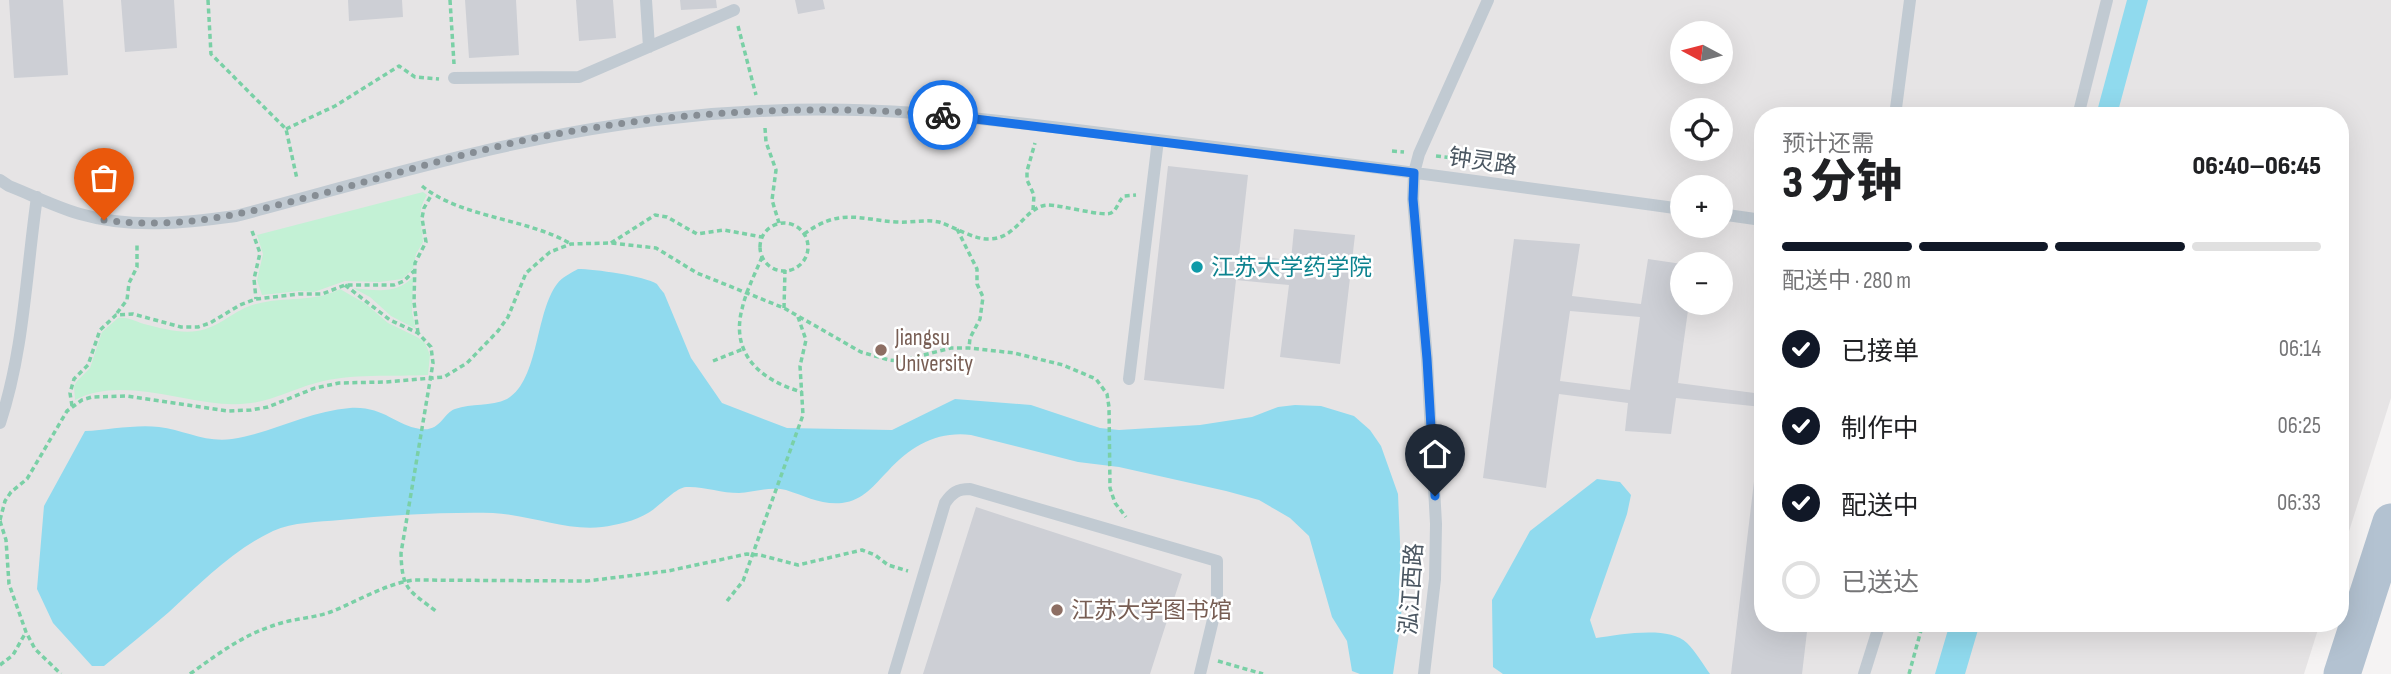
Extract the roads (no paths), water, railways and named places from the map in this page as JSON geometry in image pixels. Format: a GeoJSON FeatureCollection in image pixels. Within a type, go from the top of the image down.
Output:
{"type":"FeatureCollection","features":[{"type":"Feature","properties":{"kind":"main road"},"geometry":{"type":"LineString","coordinates":[[2342,674],[2391,522]]}},
{"type":"Feature","properties":{"kind":"main road"},"geometry":{"type":"LineString","coordinates":[[2364,674],[2391,588]]}},
{"type":"Feature","properties":{"kind":"lane"},"geometry":{"type":"LineString","coordinates":[[646,0],[649,47]]}},
{"type":"Feature","properties":{"kind":"lane","name":"泓江西路"},"geometry":{"type":"LineString","coordinates":[[1424,674],[1435,579],[1436,523],[1427,359],[1413,199],[1414,173],[1419,154],[1488,0]]}},
{"type":"Feature","properties":{"kind":"lane"},"geometry":{"type":"LineString","coordinates":[[1896,107],[1910,0]]}},
{"type":"Feature","properties":{"kind":"lane"},"geometry":{"type":"LineString","coordinates":[[2079,107],[2107,0]]}},
{"type":"Feature","properties":{"kind":"lane"},"geometry":{"type":"LineString","coordinates":[[454,78],[579,77],[735,10]]}},
{"type":"Feature","properties":{"kind":"lane","name":"钟灵路"},"geometry":{"type":"LineString","coordinates":[[0,180],[77,214],[104,220],[131,223],[195,222],[236,216],[515,143],[574,131],[676,117],[842,110],[914,113],[1158,140],[1670,207]]}},
{"type":"Feature","properties":{"kind":"lane"},"geometry":{"type":"LineString","coordinates":[[1129,379],[1158,140]]}},
{"type":"Feature","properties":{"kind":"lane"},"geometry":{"type":"LineString","coordinates":[[0,423],[18,351],[37,197]]}},
{"type":"Feature","properties":{"kind":"lane"},"geometry":{"type":"LineString","coordinates":[[1733,216],[1754,219]]}},
{"type":"Feature","properties":{"kind":"lane"},"geometry":{"type":"LineString","coordinates":[[894,674],[945,503],[951,494],[960,489],[970,489],[1217,561],[1217,603],[1200,674]]}},
{"type":"Feature","properties":{"kind":"lane"},"geometry":{"type":"LineString","coordinates":[[1864,674],[1877,632]]}},
{"type":"Feature","properties":{"kind":"water"},"geometry":{"type":"Polygon","coordinates":[[[2127,0],[2148,0],[2119,107],[2098,107],[2127,0]]]}},
{"type":"Feature","properties":{"kind":"water"},"geometry":{"type":"Polygon","coordinates":[[[578,269],[631,276],[657,284],[664,293],[691,358],[722,403],[787,428],[892,430],[955,399],[1031,405],[1100,428],[1119,430],[1200,425],[1252,417],[1278,407],[1295,405],[1321,406],[1354,416],[1370,430],[1381,446],[1398,494],[1402,590],[1401,620],[1393,674],[1360,674],[1352,671],[1347,641],[1332,617],[1309,536],[1290,518],[1259,500],[1119,467],[1078,462],[959,434],[925,442],[906,454],[868,491],[856,499],[842,503],[820,501],[781,489],[739,493],[686,487],[643,516],[602,527],[575,527],[493,513],[436,513],[289,526],[258,539],[231,557],[104,666],[92,666],[53,623],[37,589],[44,506],[85,431],[150,426],[222,440],[262,432],[320,413],[350,408],[372,410],[411,427],[433,428],[455,409],[501,401],[517,390],[531,362],[550,297],[559,282],[578,269]]]}},
{"type":"Feature","properties":{"kind":"water"},"geometry":{"type":"Polygon","coordinates":[[[1597,479],[1620,482],[1631,495],[1627,514],[1590,620],[1596,638],[1643,633],[1679,637],[1687,643],[1710,674],[1503,674],[1493,667],[1492,600],[1530,531],[1597,479]]]}},
{"type":"Feature","properties":{"kind":"water"},"geometry":{"type":"Polygon","coordinates":[[[1947,632],[1977,632],[1965,674],[1935,674],[1947,632]]]}},
{"type":"Feature","properties":{"kind":"place","name":"江苏大学药学院"},"geometry":{"type":"Point","coordinates":[1197,267]}},
{"type":"Feature","properties":{"kind":"place","name":"Jiangsu University"},"geometry":{"type":"Point","coordinates":[881,350]}},
{"type":"Feature","properties":{"kind":"place","name":"江苏大学图书馆"},"geometry":{"type":"Point","coordinates":[1057,610]}}]}
